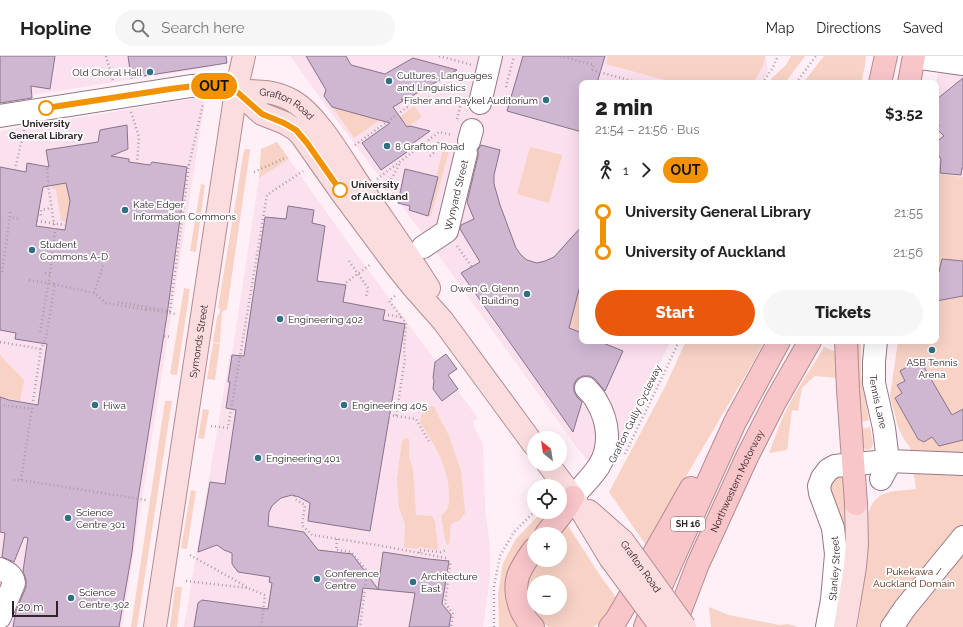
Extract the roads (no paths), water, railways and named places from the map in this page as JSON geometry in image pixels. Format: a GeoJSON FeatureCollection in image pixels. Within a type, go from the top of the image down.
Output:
{"type":"FeatureCollection","features":[{"type":"Feature","properties":{"kind":"highway"},"geometry":{"type":"LineString","coordinates":[[872,80],[875,56]]}},
{"type":"Feature","properties":{"kind":"highway"},"geometry":{"type":"LineString","coordinates":[[881,80],[886,56]]}},
{"type":"Feature","properties":{"kind":"highway","name":"SH 16"},"geometry":{"type":"LineString","coordinates":[[645,627],[655,600],[734,422],[777,344]]}},
{"type":"Feature","properties":{"kind":"highway","name":"Northwestern Motorway"},"geometry":{"type":"LineString","coordinates":[[674,627],[698,564],[747,457],[775,402],[808,344]]}},
{"type":"Feature","properties":{"kind":"highway"},"geometry":{"type":"LineString","coordinates":[[846,344],[856,504]]}},
{"type":"Feature","properties":{"kind":"highway"},"geometry":{"type":"LineString","coordinates":[[610,627],[622,610],[692,485],[734,422]]}},
{"type":"Feature","properties":{"kind":"highway"},"geometry":{"type":"LineString","coordinates":[[552,527],[573,497]]}},
{"type":"Feature","properties":{"kind":"highway"},"geometry":{"type":"LineString","coordinates":[[527,560],[518,577],[516,589],[520,608],[533,627]]}},
{"type":"Feature","properties":{"kind":"main road","name":"Symonds Street"},"geometry":{"type":"LineString","coordinates":[[155,627],[236,91],[244,56]]}},
{"type":"Feature","properties":{"kind":"main road","name":"Grafton Road"},"geometry":{"type":"LineString","coordinates":[[236,91],[266,92],[281,95],[304,109],[327,137],[409,256],[430,289],[443,321],[527,435]]}},
{"type":"Feature","properties":{"kind":"main road","name":"Grafton Road"},"geometry":{"type":"LineString","coordinates":[[553,471],[573,497],[610,558],[661,627]]}},
{"type":"Feature","properties":{"kind":"main road","name":"Grafton Road"},"geometry":{"type":"LineString","coordinates":[[573,497],[623,541],[685,627]]}},
{"type":"Feature","properties":{"kind":"main road","name":"Stanley Street"},"geometry":{"type":"LineString","coordinates":[[845,627],[855,567],[857,544],[856,504]]}},
{"type":"Feature","properties":{"kind":"street"},"geometry":{"type":"LineString","coordinates":[[471,101],[491,56]]}},
{"type":"Feature","properties":{"kind":"street"},"geometry":{"type":"LineString","coordinates":[[912,70],[963,64]]}},
{"type":"Feature","properties":{"kind":"street"},"geometry":{"type":"LineString","coordinates":[[0,116],[191,86],[212,86],[236,91]]}},
{"type":"Feature","properties":{"kind":"street","name":"Wynyard Street"},"geometry":{"type":"LineString","coordinates":[[423,247],[447,231],[467,137]]}},
{"type":"Feature","properties":{"kind":"street","name":"Tennis Lane"},"geometry":{"type":"LineString","coordinates":[[876,344],[874,383],[885,432],[890,472]]}},
{"type":"Feature","properties":{"kind":"street"},"geometry":{"type":"LineString","coordinates":[[573,497],[598,467],[606,448],[607,438],[603,416],[597,402],[586,388]]}},
{"type":"Feature","properties":{"kind":"street","name":"Stanley Street"},"geometry":{"type":"LineString","coordinates":[[827,627],[832,600],[836,554],[833,528],[820,493],[819,486],[822,478],[828,470],[835,466],[853,463],[890,472],[960,464]]}},
{"type":"Feature","properties":{"kind":"street"},"geometry":{"type":"LineString","coordinates":[[856,504],[867,489],[890,472]]}},
{"type":"Feature","properties":{"kind":"street"},"geometry":{"type":"LineString","coordinates":[[892,627],[905,608],[963,537]]}},
{"type":"Feature","properties":{"kind":"street"},"geometry":{"type":"LineString","coordinates":[[0,569],[8,572],[14,583],[0,617]]}},
{"type":"Feature","properties":{"kind":"place","name":"Old Choral Hall"},"geometry":{"type":"Point","coordinates":[150,72]}},
{"type":"Feature","properties":{"kind":"place","name":"Cultures, Languages and Linguistics"},"geometry":{"type":"Point","coordinates":[389,81]}},
{"type":"Feature","properties":{"kind":"place","name":"Fisher and Paykel Auditorium"},"geometry":{"type":"Point","coordinates":[546,100]}},
{"type":"Feature","properties":{"kind":"place","name":"University General Library"},"geometry":{"type":"Point","coordinates":[46,108]}},
{"type":"Feature","properties":{"kind":"place","name":"8 Grafton Road"},"geometry":{"type":"Point","coordinates":[387,146]}},
{"type":"Feature","properties":{"kind":"place","name":"University of Auckland"},"geometry":{"type":"Point","coordinates":[340,190]}},
{"type":"Feature","properties":{"kind":"place","name":"Kate Edger Information Commons"},"geometry":{"type":"Point","coordinates":[125,210]}},
{"type":"Feature","properties":{"kind":"place","name":"Student Commons A-D"},"geometry":{"type":"Point","coordinates":[32,250]}},
{"type":"Feature","properties":{"kind":"place","name":"Owen G. Glenn Building"},"geometry":{"type":"Point","coordinates":[527,294]}},
{"type":"Feature","properties":{"kind":"place","name":"Engineering 402"},"geometry":{"type":"Point","coordinates":[280,319]}},
{"type":"Feature","properties":{"kind":"place","name":"ASB Tennis Arena"},"geometry":{"type":"Point","coordinates":[932,350]}},
{"type":"Feature","properties":{"kind":"place","name":"Hiwa"},"geometry":{"type":"Point","coordinates":[95,405]}},
{"type":"Feature","properties":{"kind":"place","name":"Engineering 405"},"geometry":{"type":"Point","coordinates":[344,405]}},
{"type":"Feature","properties":{"kind":"place","name":"Engineering 401"},"geometry":{"type":"Point","coordinates":[258,458]}},
{"type":"Feature","properties":{"kind":"place","name":"Science Centre 301"},"geometry":{"type":"Point","coordinates":[68,518]}},
{"type":"Feature","properties":{"kind":"place","name":"Conference Centre"},"geometry":{"type":"Point","coordinates":[317,579]}},
{"type":"Feature","properties":{"kind":"place","name":"Architecture East"},"geometry":{"type":"Point","coordinates":[413,582]}},
{"type":"Feature","properties":{"kind":"place","name":"Science Centre 302"},"geometry":{"type":"Point","coordinates":[71,598]}},
{"type":"Feature","properties":{"kind":"park label","name":"Pukekawa / Auckland Domain"},"geometry":{"type":"Point","coordinates":[914,576]}}]}
